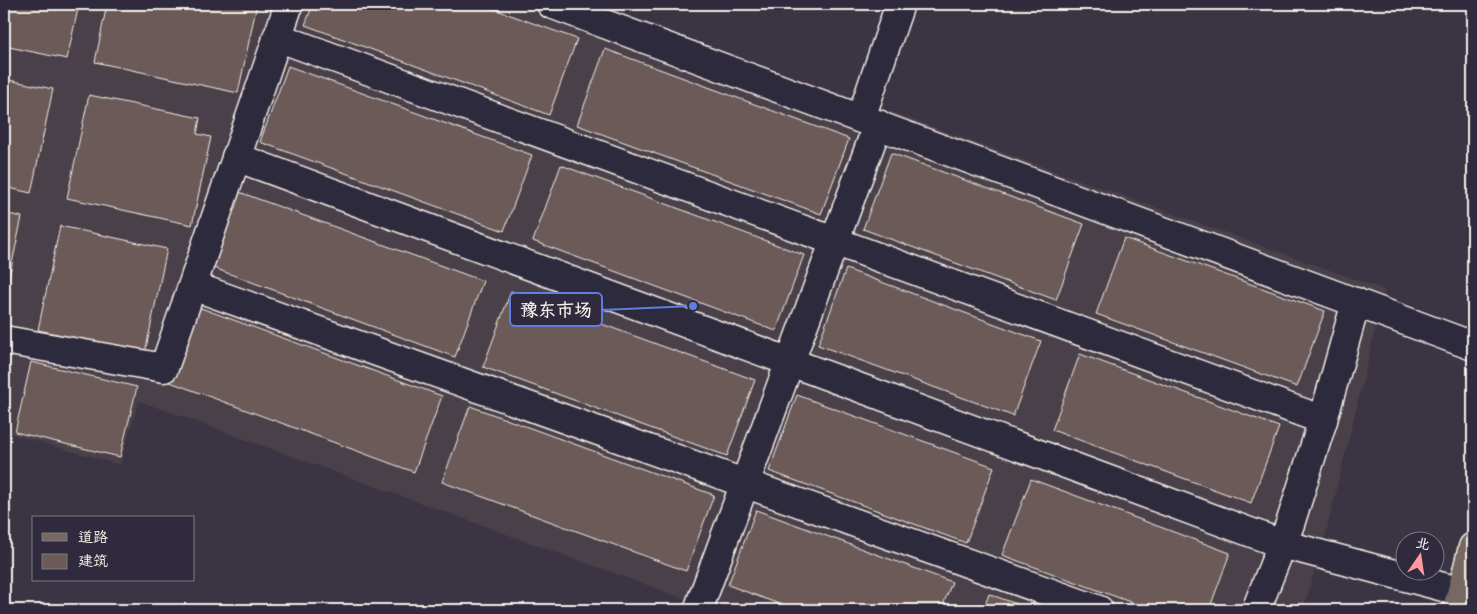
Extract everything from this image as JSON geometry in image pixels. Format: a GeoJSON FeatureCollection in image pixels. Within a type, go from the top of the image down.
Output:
{"type":"FeatureCollection","features":[{"type":"Feature","properties":{"kind":"main road"},"geometry":{"type":"LineString","coordinates":[[1459,601],[1473,547]]}},
{"type":"Feature","properties":{"kind":"street"},"geometry":{"type":"LineString","coordinates":[[4,340],[164,368],[289,4]]}},
{"type":"Feature","properties":{"kind":"street"},"geometry":{"type":"LineString","coordinates":[[551,4],[1473,346]]}},
{"type":"Feature","properties":{"kind":"street"},"geometry":{"type":"LineString","coordinates":[[698,610],[835,242],[870,121],[900,4]]}},
{"type":"Feature","properties":{"kind":"street"},"geometry":{"type":"LineString","coordinates":[[277,38],[1323,420]]}},
{"type":"Feature","properties":{"kind":"street"},"geometry":{"type":"LineString","coordinates":[[236,157],[1282,544],[1459,601]]}},
{"type":"Feature","properties":{"kind":"street"},"geometry":{"type":"LineString","coordinates":[[193,286],[1099,610]]}},
{"type":"Feature","properties":{"kind":"street"},"geometry":{"type":"LineString","coordinates":[[1256,610],[1290,524],[1323,420],[1356,302]]}},
{"type":"Feature","properties":{"kind":"shaded area"},"geometry":{"type":"Polygon","coordinates":[[[4,4],[592,4],[1385,290],[1326,533],[1303,610],[682,610],[685,599],[139,401],[120,465],[4,432],[4,4]]]}},
{"type":"Feature","properties":{"kind":"building"},"geometry":{"type":"Polygon","coordinates":[[[4,4],[79,4],[67,59],[4,46],[4,4]]]}},
{"type":"Feature","properties":{"kind":"building"},"geometry":{"type":"Polygon","coordinates":[[[107,4],[257,4],[238,93],[95,62],[107,4]]]}},
{"type":"Feature","properties":{"kind":"building"},"geometry":{"type":"Polygon","coordinates":[[[313,4],[480,4],[577,39],[549,115],[305,25],[313,4]]]}},
{"type":"Feature","properties":{"kind":"building"},"geometry":{"type":"Polygon","coordinates":[[[605,49],[849,139],[821,214],[577,125],[605,49]]]}},
{"type":"Feature","properties":{"kind":"building"},"geometry":{"type":"Polygon","coordinates":[[[288,66],[532,155],[504,231],[260,142],[288,66]]]}},
{"type":"Feature","properties":{"kind":"building"},"geometry":{"type":"Polygon","coordinates":[[[4,79],[53,89],[31,193],[4,187],[4,79]]]}},
{"type":"Feature","properties":{"kind":"building"},"geometry":{"type":"Polygon","coordinates":[[[89,95],[200,118],[197,134],[211,137],[192,225],[67,198],[89,95]]]}},
{"type":"Feature","properties":{"kind":"building"},"geometry":{"type":"Polygon","coordinates":[[[891,153],[1084,224],[1056,300],[863,229],[891,153]]]}},
{"type":"Feature","properties":{"kind":"building"},"geometry":{"type":"Polygon","coordinates":[[[561,165],[804,255],[776,331],[533,241],[561,165]]]}},
{"type":"Feature","properties":{"kind":"building"},"geometry":{"type":"Polygon","coordinates":[[[239,192],[483,281],[455,357],[211,267],[239,192]]]}},
{"type":"Feature","properties":{"kind":"building"},"geometry":{"type":"Polygon","coordinates":[[[4,213],[22,217],[4,301],[4,213]]]}},
{"type":"Feature","properties":{"kind":"building"},"geometry":{"type":"Polygon","coordinates":[[[60,226],[167,249],[145,353],[38,330],[60,226]]]}},
{"type":"Feature","properties":{"kind":"building"},"geometry":{"type":"Polygon","coordinates":[[[1124,238],[1325,311],[1297,387],[1096,314],[1124,238]]]}},
{"type":"Feature","properties":{"kind":"building"},"geometry":{"type":"Polygon","coordinates":[[[846,269],[1041,341],[1013,416],[818,345],[846,269]]]}},
{"type":"Feature","properties":{"kind":"building"},"geometry":{"type":"Polygon","coordinates":[[[511,291],[755,380],[727,456],[483,367],[511,291]]]}},
{"type":"Feature","properties":{"kind":"building"},"geometry":{"type":"Polygon","coordinates":[[[198,307],[442,396],[414,472],[170,382],[198,307]]]}},
{"type":"Feature","properties":{"kind":"building"},"geometry":{"type":"Polygon","coordinates":[[[1080,354],[1279,427],[1251,503],[1052,430],[1080,354]]]}},
{"type":"Feature","properties":{"kind":"building"},"geometry":{"type":"Polygon","coordinates":[[[31,362],[137,387],[120,457],[15,432],[31,362]]]}},
{"type":"Feature","properties":{"kind":"building"},"geometry":{"type":"Polygon","coordinates":[[[797,395],[994,467],[966,543],[769,471],[797,395]]]}},
{"type":"Feature","properties":{"kind":"building"},"geometry":{"type":"Polygon","coordinates":[[[470,406],[714,495],[686,571],[442,482],[470,406]]]}},
{"type":"Feature","properties":{"kind":"building"},"geometry":{"type":"Polygon","coordinates":[[[1031,479],[1230,553],[1209,610],[1152,610],[1002,555],[1031,479]]]}},
{"type":"Feature","properties":{"kind":"building"},"geometry":{"type":"Polygon","coordinates":[[[756,510],[952,582],[941,610],[795,610],[728,585],[756,510]]]}},
{"type":"Feature","properties":{"kind":"building"},"geometry":{"type":"Polygon","coordinates":[[[989,594],[1033,610],[983,610],[989,594]]]}},
{"type":"Feature","properties":{"kind":"place","name":"豫东市场"},"geometry":{"type":"Point","coordinates":[693,306]}}]}
